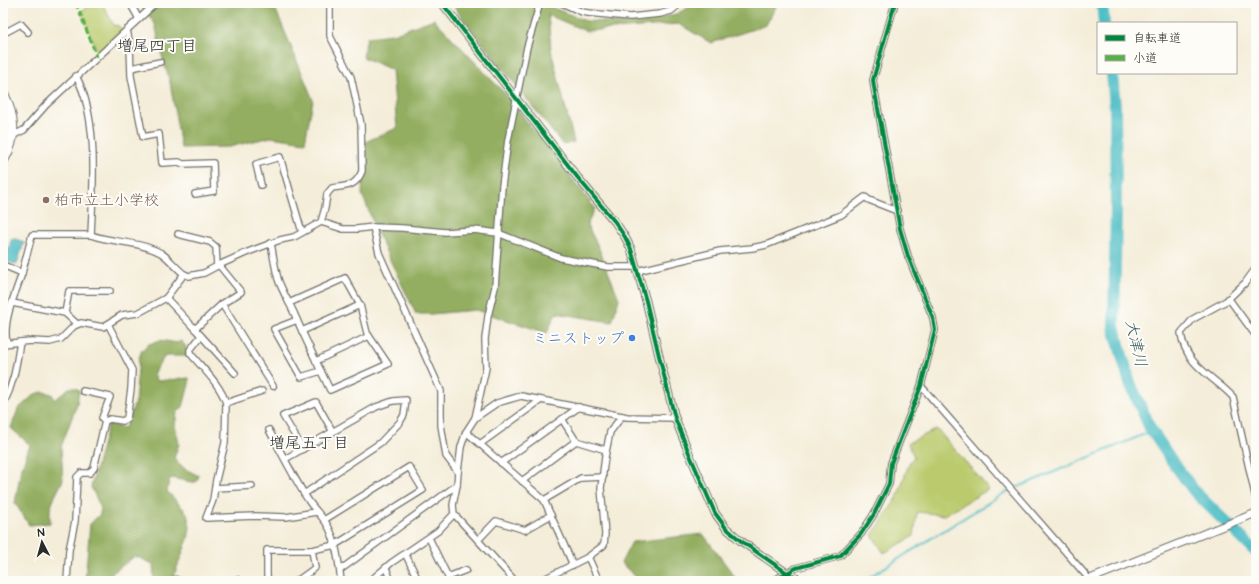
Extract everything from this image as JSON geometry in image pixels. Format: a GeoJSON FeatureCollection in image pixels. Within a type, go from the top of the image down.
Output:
{"type":"FeatureCollection","features":[{"type":"Feature","properties":{"kind":"main road"},"geometry":{"type":"LineString","coordinates":[[3,92],[12,116],[13,126],[10,146],[3,161]]}},
{"type":"Feature","properties":{"kind":"street"},"geometry":{"type":"LineString","coordinates":[[130,3],[139,19]]}},
{"type":"Feature","properties":{"kind":"street"},"geometry":{"type":"LineString","coordinates":[[12,136],[24,130],[46,105],[76,76],[156,3]]}},
{"type":"Feature","properties":{"kind":"street"},"geometry":{"type":"LineString","coordinates":[[184,274],[166,298],[138,313],[122,315],[103,327],[81,323],[77,324],[61,339],[50,342],[5,343],[6,322],[22,273],[32,235],[91,235],[144,246],[162,254],[184,274],[189,276],[198,275],[271,243],[294,237],[321,222],[327,194],[332,188],[349,186],[355,183],[360,177],[362,171],[361,124],[351,77],[330,36],[330,5],[328,3]]}},
{"type":"Feature","properties":{"kind":"street"},"geometry":{"type":"LineString","coordinates":[[442,3],[578,178],[615,222],[631,249],[675,418],[715,513],[726,528],[741,541],[787,573],[802,581]]}},
{"type":"Feature","properties":{"kind":"street"},"geometry":{"type":"LineString","coordinates":[[515,581],[454,514],[453,505],[461,448],[466,432],[475,418],[486,368],[485,339],[488,316],[495,287],[502,186],[508,140],[527,47],[540,3]]}},
{"type":"Feature","properties":{"kind":"street"},"geometry":{"type":"LineString","coordinates":[[562,3],[588,13],[630,17],[671,11],[681,3]]}},
{"type":"Feature","properties":{"kind":"street"},"geometry":{"type":"LineString","coordinates":[[774,581],[796,568],[840,556],[861,534],[874,514],[889,484],[891,463],[921,386],[935,330],[933,318],[908,256],[900,228],[873,80],[895,3]]}},
{"type":"Feature","properties":{"kind":"street"},"geometry":{"type":"LineString","coordinates":[[3,27],[6,32],[21,24],[28,32]]}},
{"type":"Feature","properties":{"kind":"street"},"geometry":{"type":"LineString","coordinates":[[127,30],[130,45],[131,68],[143,137],[159,134],[162,163],[213,163],[214,191],[195,194]]}},
{"type":"Feature","properties":{"kind":"street"},"geometry":{"type":"LineString","coordinates":[[131,68],[160,62]]}},
{"type":"Feature","properties":{"kind":"street"},"geometry":{"type":"LineString","coordinates":[[76,76],[84,94],[91,136],[93,174],[91,235]]}},
{"type":"Feature","properties":{"kind":"street"},"geometry":{"type":"LineString","coordinates":[[262,185],[256,164],[280,156],[302,232]]}},
{"type":"Feature","properties":{"kind":"street"},"geometry":{"type":"LineString","coordinates":[[321,222],[343,230],[357,230],[373,227],[445,232],[474,230],[498,232],[561,258],[608,268],[637,269],[720,251],[766,245],[841,214],[865,197],[897,211]]}},
{"type":"Feature","properties":{"kind":"street"},"geometry":{"type":"LineString","coordinates":[[373,227],[379,253],[441,391],[441,425],[446,456],[458,472]]}},
{"type":"Feature","properties":{"kind":"street"},"geometry":{"type":"LineString","coordinates":[[178,234],[210,242],[216,247],[218,266],[241,292],[222,304],[195,329]]}},
{"type":"Feature","properties":{"kind":"street"},"geometry":{"type":"LineString","coordinates":[[271,243],[278,280],[330,390],[388,364],[369,336],[360,305],[345,278],[289,303]]}},
{"type":"Feature","properties":{"kind":"street"},"geometry":{"type":"LineString","coordinates":[[3,265],[22,273]]}},
{"type":"Feature","properties":{"kind":"street"},"geometry":{"type":"LineString","coordinates":[[1256,268],[1229,299],[1193,319],[1181,333],[1181,337],[1187,352],[1195,364],[1233,397],[1256,499]]}},
{"type":"Feature","properties":{"kind":"street"},"geometry":{"type":"LineString","coordinates":[[65,313],[69,291],[110,291]]}},
{"type":"Feature","properties":{"kind":"street"},"geometry":{"type":"LineString","coordinates":[[166,298],[235,373]]}},
{"type":"Feature","properties":{"kind":"street"},"geometry":{"type":"LineString","coordinates":[[1229,299],[1256,336]]}},
{"type":"Feature","properties":{"kind":"street"},"geometry":{"type":"LineString","coordinates":[[12,303],[65,313],[77,324]]}},
{"type":"Feature","properties":{"kind":"street"},"geometry":{"type":"LineString","coordinates":[[222,304],[273,386]]}},
{"type":"Feature","properties":{"kind":"street"},"geometry":{"type":"LineString","coordinates":[[302,331],[360,305]]}},
{"type":"Feature","properties":{"kind":"street"},"geometry":{"type":"LineString","coordinates":[[297,320],[274,329],[301,377],[321,371]]}},
{"type":"Feature","properties":{"kind":"street"},"geometry":{"type":"LineString","coordinates":[[105,421],[110,419],[123,421],[127,418],[132,381],[132,370],[108,324]]}},
{"type":"Feature","properties":{"kind":"street"},"geometry":{"type":"LineString","coordinates":[[201,336],[190,350],[190,354],[219,387],[226,404],[225,443],[213,500],[206,518],[255,516],[286,517],[316,512]]}},
{"type":"Feature","properties":{"kind":"street"},"geometry":{"type":"LineString","coordinates":[[316,361],[369,336]]}},
{"type":"Feature","properties":{"kind":"street"},"geometry":{"type":"LineString","coordinates":[[3,405],[11,388],[16,369],[20,342]]}},
{"type":"Feature","properties":{"kind":"street"},"geometry":{"type":"LineString","coordinates":[[921,386],[1088,580],[1255,514]]}},
{"type":"Feature","properties":{"kind":"street"},"geometry":{"type":"LineString","coordinates":[[66,581],[69,550],[75,521],[77,477],[81,473],[90,473],[93,471],[105,421],[102,418],[110,397],[83,391]]}},
{"type":"Feature","properties":{"kind":"street"},"geometry":{"type":"LineString","coordinates":[[226,404],[262,391]]}},
{"type":"Feature","properties":{"kind":"street"},"geometry":{"type":"LineString","coordinates":[[475,418],[497,403],[521,396],[622,416],[675,418]]}},
{"type":"Feature","properties":{"kind":"street"},"geometry":{"type":"LineString","coordinates":[[285,459],[376,407],[393,401],[406,400],[404,414],[400,422],[380,443],[304,494]]}},
{"type":"Feature","properties":{"kind":"street"},"geometry":{"type":"LineString","coordinates":[[480,444],[541,400]]}},
{"type":"Feature","properties":{"kind":"street"},"geometry":{"type":"LineString","coordinates":[[303,449],[283,416],[316,402],[333,432]]}},
{"type":"Feature","properties":{"kind":"street"},"geometry":{"type":"LineString","coordinates":[[501,463],[579,407]]}},
{"type":"Feature","properties":{"kind":"street"},"geometry":{"type":"LineString","coordinates":[[540,581],[588,557],[604,545],[605,534],[601,488],[606,450],[610,432],[622,416]]}},
{"type":"Feature","properties":{"kind":"street"},"geometry":{"type":"LineString","coordinates":[[562,419],[576,441],[606,450]]}},
{"type":"Feature","properties":{"kind":"street"},"geometry":{"type":"LineString","coordinates":[[269,430],[304,494],[330,530],[335,545],[341,581]]}},
{"type":"Feature","properties":{"kind":"street"},"geometry":{"type":"LineString","coordinates":[[466,432],[544,500],[573,565]]}},
{"type":"Feature","properties":{"kind":"street"},"geometry":{"type":"LineString","coordinates":[[522,481],[576,441]]}},
{"type":"Feature","properties":{"kind":"street"},"geometry":{"type":"LineString","coordinates":[[268,581],[267,550],[312,550],[335,545],[423,490],[409,467],[324,520]]}},
{"type":"Feature","properties":{"kind":"street"},"geometry":{"type":"LineString","coordinates":[[544,500],[581,478],[603,477]]}},
{"type":"Feature","properties":{"kind":"street"},"geometry":{"type":"LineString","coordinates":[[340,570],[457,485]]}},
{"type":"Feature","properties":{"kind":"street"},"geometry":{"type":"LineString","coordinates":[[215,488],[252,486]]}},
{"type":"Feature","properties":{"kind":"street"},"geometry":{"type":"LineString","coordinates":[[370,581],[406,553],[438,531],[454,514]]}},
{"type":"Feature","properties":{"kind":"street"},"geometry":{"type":"LineString","coordinates":[[478,540],[496,521],[525,530],[551,515]]}},
{"type":"Feature","properties":{"kind":"street"},"geometry":{"type":"LineString","coordinates":[[429,538],[448,577],[466,570]]}},
{"type":"Feature","properties":{"kind":"street"},"geometry":{"type":"LineString","coordinates":[[297,581],[315,568],[312,550]]}},
{"type":"Feature","properties":{"kind":"street"},"geometry":{"type":"LineString","coordinates":[[406,553],[417,578],[411,581]]}},
{"type":"Feature","properties":{"kind":"street"},"geometry":{"type":"LineString","coordinates":[[588,557],[599,581]]}},
{"type":"Feature","properties":{"kind":"street"},"geometry":{"type":"LineString","coordinates":[[386,568],[391,581]]}},
{"type":"Feature","properties":{"kind":"green space"},"geometry":{"type":"Polygon","coordinates":[[[95,3],[102,3],[114,26],[117,25],[123,30],[97,52],[81,11],[95,3]]]}},
{"type":"Feature","properties":{"kind":"green space"},"geometry":{"type":"Polygon","coordinates":[[[139,3],[273,3],[313,100],[305,142],[271,137],[229,147],[181,148],[170,82],[162,56],[155,24],[139,3]]]}},
{"type":"Feature","properties":{"kind":"green space"},"geometry":{"type":"Polygon","coordinates":[[[451,3],[510,3],[546,5],[586,21],[632,23],[676,14],[697,3],[778,3],[766,25],[711,43],[679,24],[586,31],[548,15],[551,50],[574,142],[563,145],[451,3]]]}},
{"type":"Feature","properties":{"kind":"green space"},"geometry":{"type":"Polygon","coordinates":[[[434,19],[508,97],[595,208],[587,225],[598,246],[619,299],[612,322],[556,313],[547,333],[476,310],[416,314],[379,237],[362,194],[365,142],[397,128],[392,70],[363,57],[367,37],[393,34],[434,19]]]}},
{"type":"Feature","properties":{"kind":"green space"},"geometry":{"type":"Polygon","coordinates":[[[160,340],[177,343],[181,341],[185,345],[188,356],[165,356],[154,372],[156,381],[189,378],[189,384],[183,407],[177,413],[175,425],[179,444],[174,458],[185,469],[199,476],[196,482],[172,478],[169,480],[167,491],[187,513],[190,527],[188,539],[174,575],[175,581],[154,581],[153,564],[135,556],[111,574],[110,581],[85,581],[90,524],[100,514],[101,508],[91,487],[108,424],[125,428],[135,403],[139,358],[142,350],[147,345],[160,340]]]}},
{"type":"Feature","properties":{"kind":"green space"},"geometry":{"type":"Polygon","coordinates":[[[69,388],[79,390],[77,404],[61,447],[63,480],[50,509],[50,523],[29,525],[15,503],[21,470],[30,445],[11,428],[18,409],[35,394],[43,392],[52,394],[55,400],[69,388]]]}},
{"type":"Feature","properties":{"kind":"green space"},"geometry":{"type":"Polygon","coordinates":[[[937,429],[989,489],[944,515],[917,512],[914,536],[884,553],[872,535],[897,498],[910,461],[914,457],[908,443],[937,429]]]}},
{"type":"Feature","properties":{"kind":"green space"},"geometry":{"type":"Polygon","coordinates":[[[703,534],[738,581],[640,581],[621,563],[632,542],[703,534]]]}},
{"type":"Feature","properties":{"kind":"water"},"geometry":{"type":"Polygon","coordinates":[[[12,238],[24,242],[17,264],[5,261],[12,238]]]}},
{"type":"Feature","properties":{"kind":"waterway","name":"大津川"},"geometry":{"type":"LineString","coordinates":[[1102,3],[1104,22]]}},
{"type":"Feature","properties":{"kind":"waterway","name":"大津川"},"geometry":{"type":"LineString","coordinates":[[1112,74],[1115,107],[1116,206],[1114,327],[1130,383],[1150,428],[1195,492],[1256,552]]}},
{"type":"Feature","properties":{"kind":"waterway"},"geometry":{"type":"LineString","coordinates":[[863,581],[1004,493],[1152,431]]}},
{"type":"Feature","properties":{"kind":"marked path"},"geometry":{"type":"LineString","coordinates":[[76,3],[97,57]]}},
{"type":"Feature","properties":{"kind":"cycle path"},"geometry":{"type":"LineString","coordinates":[[442,3],[578,178],[615,222],[625,237],[631,249],[646,301],[675,418],[715,513],[726,528],[741,541],[787,573],[802,581]]}},
{"type":"Feature","properties":{"kind":"cycle path"},"geometry":{"type":"LineString","coordinates":[[773,581],[796,568],[840,556],[861,534],[874,514],[889,484],[891,463],[921,386],[935,330],[933,318],[908,256],[900,229],[873,80],[895,3]]}},
{"type":"Feature","properties":{"kind":"place","name":"柏市立土小学校"},"geometry":{"type":"Point","coordinates":[46,200]}},
{"type":"Feature","properties":{"kind":"place","name":"ミニストップ"},"geometry":{"type":"Point","coordinates":[632,338]}},
{"type":"Feature","properties":{"kind":"district","name":"増尾四丁目"},"geometry":{"type":"Point","coordinates":[157,45]}},
{"type":"Feature","properties":{"kind":"district","name":"増尾五丁目"},"geometry":{"type":"Point","coordinates":[309,442]}}]}
